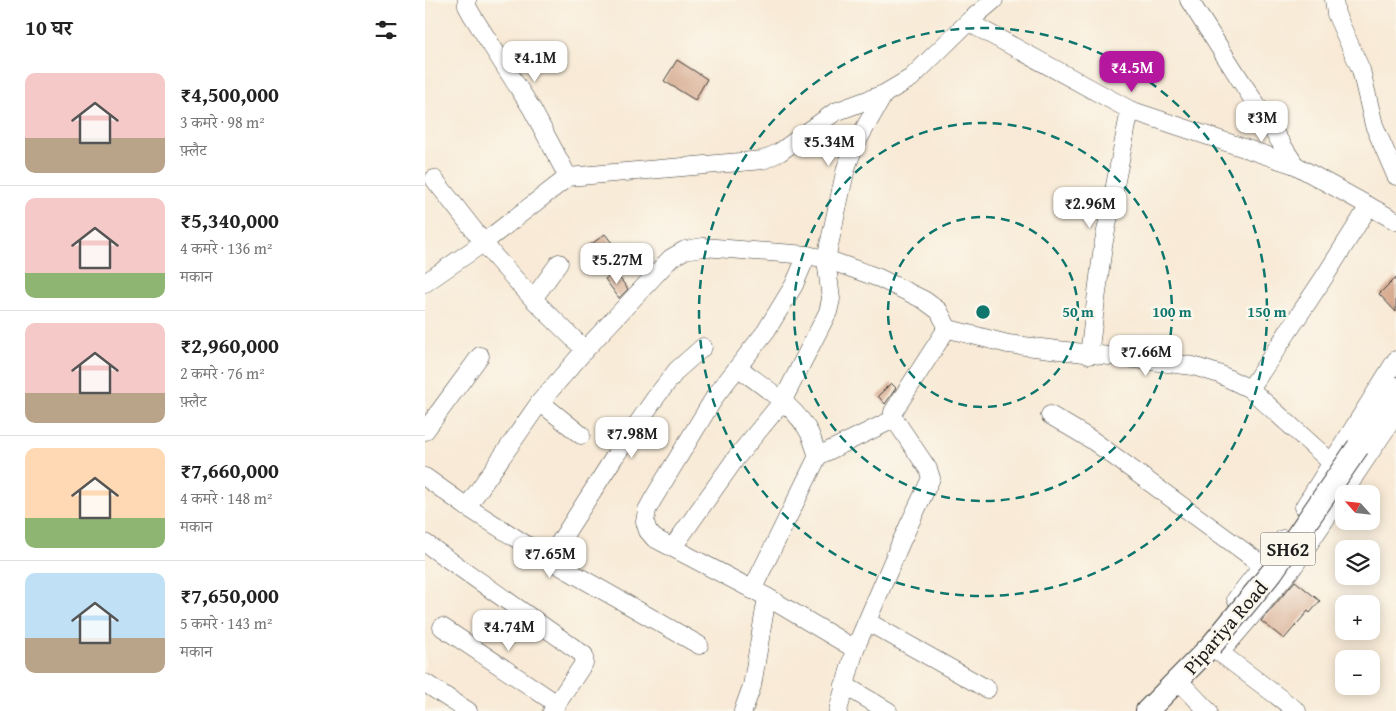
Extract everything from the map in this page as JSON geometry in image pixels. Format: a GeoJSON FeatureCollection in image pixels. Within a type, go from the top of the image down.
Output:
{"type":"FeatureCollection","features":[{"type":"Feature","properties":{"kind":"main road","name":"Pipariya Road"},"geometry":{"type":"LineString","coordinates":[[1147,711],[1211,646],[1272,572],[1346,467],[1396,388]]}},
{"type":"Feature","properties":{"kind":"street"},"geometry":{"type":"LineString","coordinates":[[467,0],[467,6],[472,15],[532,109],[569,177]]}},
{"type":"Feature","properties":{"kind":"street"},"geometry":{"type":"LineString","coordinates":[[425,283],[483,243],[569,177],[763,160],[780,152],[835,112],[884,94],[911,78],[968,22],[994,0]]}},
{"type":"Feature","properties":{"kind":"street"},"geometry":{"type":"LineString","coordinates":[[1189,0],[1295,165]]}},
{"type":"Feature","properties":{"kind":"street"},"geometry":{"type":"LineString","coordinates":[[1333,0],[1361,70],[1374,125],[1396,176]]}},
{"type":"Feature","properties":{"kind":"street"},"geometry":{"type":"LineString","coordinates":[[968,22],[1130,110],[1295,165],[1396,221]]}},
{"type":"Feature","properties":{"kind":"street"},"geometry":{"type":"LineString","coordinates":[[673,548],[736,458],[782,402],[828,312],[831,299],[826,260],[846,168],[854,147],[884,94]]}},
{"type":"Feature","properties":{"kind":"street"},"geometry":{"type":"LineString","coordinates":[[1089,355],[1103,246],[1130,110]]}},
{"type":"Feature","properties":{"kind":"street"},"geometry":{"type":"LineString","coordinates":[[434,179],[483,243],[533,299],[585,350]]}},
{"type":"Feature","properties":{"kind":"street"},"geometry":{"type":"LineString","coordinates":[[1250,388],[1369,206]]}},
{"type":"Feature","properties":{"kind":"street"},"geometry":{"type":"LineString","coordinates":[[467,507],[540,402],[585,350],[671,258],[685,250],[703,246],[807,255],[879,278],[932,305],[944,319],[945,328],[893,412],[894,419],[928,469],[931,478],[855,649],[838,711]]}},
{"type":"Feature","properties":{"kind":"street"},"geometry":{"type":"LineString","coordinates":[[807,255],[789,293],[765,331],[739,368],[716,395],[697,426],[647,510],[645,522],[648,531],[654,538],[760,594],[855,649]]}},
{"type":"Feature","properties":{"kind":"street"},"geometry":{"type":"LineString","coordinates":[[533,299],[559,263]]}},
{"type":"Feature","properties":{"kind":"street"},"geometry":{"type":"LineString","coordinates":[[945,328],[1008,344],[1193,366],[1219,374],[1250,388],[1332,463],[1353,479]]}},
{"type":"Feature","properties":{"kind":"street"},"geometry":{"type":"LineString","coordinates":[[549,559],[615,456],[656,397],[677,370],[703,347]]}},
{"type":"Feature","properties":{"kind":"street"},"geometry":{"type":"LineString","coordinates":[[425,430],[480,356]]}},
{"type":"Feature","properties":{"kind":"street"},"geometry":{"type":"LineString","coordinates":[[1211,646],[1211,631],[1289,530],[1396,360]]}},
{"type":"Feature","properties":{"kind":"street"},"geometry":{"type":"LineString","coordinates":[[739,368],[782,402],[803,423],[810,434],[818,456]]}},
{"type":"Feature","properties":{"kind":"street"},"geometry":{"type":"LineString","coordinates":[[540,402],[581,435]]}},
{"type":"Feature","properties":{"kind":"street"},"geometry":{"type":"LineString","coordinates":[[1211,646],[1225,647],[1294,566],[1396,414]]}},
{"type":"Feature","properties":{"kind":"street"},"geometry":{"type":"LineString","coordinates":[[1049,415],[1092,440],[1282,580]]}},
{"type":"Feature","properties":{"kind":"street"},"geometry":{"type":"LineString","coordinates":[[743,711],[752,686],[760,594],[818,456],[894,419]]}},
{"type":"Feature","properties":{"kind":"street"},"geometry":{"type":"LineString","coordinates":[[425,477],[467,507],[549,559],[699,645]]}},
{"type":"Feature","properties":{"kind":"street"},"geometry":{"type":"LineString","coordinates":[[425,543],[584,655],[584,663],[555,708],[442,627]]}},
{"type":"Feature","properties":{"kind":"street"},"geometry":{"type":"LineString","coordinates":[[868,622],[987,689]]}},
{"type":"Feature","properties":{"kind":"street"},"geometry":{"type":"LineString","coordinates":[[1211,646],[1297,711]]}},
{"type":"Feature","properties":{"kind":"street"},"geometry":{"type":"LineString","coordinates":[[1178,680],[1208,711]]}},
{"type":"Feature","properties":{"kind":"street"},"geometry":{"type":"LineString","coordinates":[[425,683],[468,711]]}},
{"type":"Feature","properties":{"kind":"street"},"geometry":{"type":"LineString","coordinates":[[844,685],[888,711]]}},
{"type":"Feature","properties":{"kind":"building"},"geometry":{"type":"Polygon","coordinates":[[[677,60],[707,79],[695,100],[664,81],[677,60]]]}},
{"type":"Feature","properties":{"kind":"building"},"geometry":{"type":"Polygon","coordinates":[[[605,234],[626,261],[607,276],[585,249],[605,234]]]}},
{"type":"Feature","properties":{"kind":"building"},"geometry":{"type":"Polygon","coordinates":[[[615,272],[628,289],[619,298],[605,279],[615,272]]]}},
{"type":"Feature","properties":{"kind":"building"},"geometry":{"type":"Polygon","coordinates":[[[1396,277],[1396,312],[1379,294],[1396,277]]]}},
{"type":"Feature","properties":{"kind":"building"},"geometry":{"type":"Polygon","coordinates":[[[891,383],[896,388],[885,404],[878,396],[891,383]]]}},
{"type":"Feature","properties":{"kind":"building"},"geometry":{"type":"Polygon","coordinates":[[[1295,581],[1320,601],[1310,613],[1308,611],[1284,639],[1261,621],[1295,581]]]}}]}
